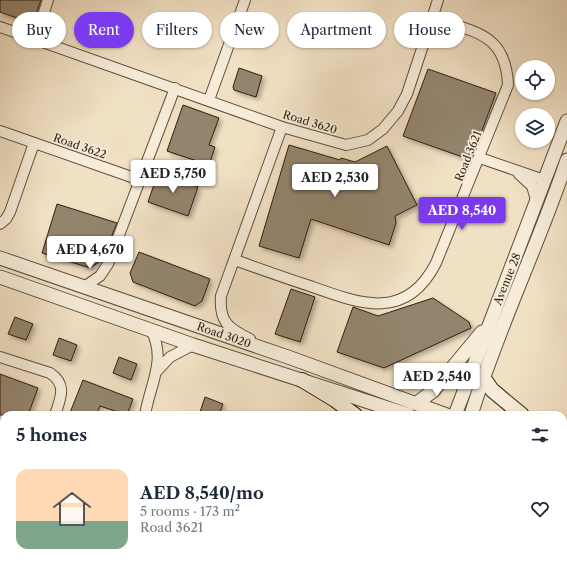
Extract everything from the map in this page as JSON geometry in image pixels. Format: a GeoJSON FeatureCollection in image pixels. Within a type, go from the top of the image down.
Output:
{"type":"FeatureCollection","features":[{"type":"Feature","properties":{"kind":"main road"},"geometry":{"type":"LineString","coordinates":[[483,377],[492,390],[517,411]]}},
{"type":"Feature","properties":{"kind":"main road"},"geometry":{"type":"LineString","coordinates":[[302,380],[335,400],[350,411]]}},
{"type":"Feature","properties":{"kind":"street"},"geometry":{"type":"LineString","coordinates":[[44,12],[48,0]]}},
{"type":"Feature","properties":{"kind":"street"},"geometry":{"type":"LineString","coordinates":[[209,100],[245,0]]}},
{"type":"Feature","properties":{"kind":"street","name":"Road 3620"},"geometry":{"type":"LineString","coordinates":[[435,12],[438,0]]}},
{"type":"Feature","properties":{"kind":"street","name":"Road 3620"},"geometry":{"type":"LineString","coordinates":[[0,28],[12,32]]}},
{"type":"Feature","properties":{"kind":"street","name":"Road 3621"},"geometry":{"type":"LineString","coordinates":[[235,260],[345,299],[365,303],[382,304],[398,301],[423,285],[431,274],[480,158],[508,86],[505,61],[493,41],[482,35],[465,29]]}},
{"type":"Feature","properties":{"kind":"street","name":"Road 3620"},"geometry":{"type":"LineString","coordinates":[[58,48],[282,127],[340,144],[359,143],[368,140],[383,129],[398,111],[407,94],[423,48]]}},
{"type":"Feature","properties":{"kind":"street"},"geometry":{"type":"LineString","coordinates":[[84,287],[100,276],[108,264],[175,88]]}},
{"type":"Feature","properties":{"kind":"street","name":"Avenue 28"},"geometry":{"type":"LineString","coordinates":[[456,411],[489,323],[537,203],[544,180],[567,120]]}},
{"type":"Feature","properties":{"kind":"street"},"geometry":{"type":"LineString","coordinates":[[282,127],[221,296],[220,309],[223,320],[231,329],[288,357]]}},
{"type":"Feature","properties":{"kind":"street","name":"Road 3622"},"geometry":{"type":"LineString","coordinates":[[0,131],[140,180]]}},
{"type":"Feature","properties":{"kind":"street"},"geometry":{"type":"LineString","coordinates":[[0,224],[6,219],[10,212],[34,143]]}},
{"type":"Feature","properties":{"kind":"street"},"geometry":{"type":"LineString","coordinates":[[480,158],[544,180],[552,206]]}},
{"type":"Feature","properties":{"kind":"street","name":"Avenue 28"},"geometry":{"type":"LineString","coordinates":[[472,411],[483,377],[552,206],[567,160]]}},
{"type":"Feature","properties":{"kind":"street"},"geometry":{"type":"LineString","coordinates":[[514,170],[532,186],[537,203]]}},
{"type":"Feature","properties":{"kind":"street","name":"Road 3020"},"geometry":{"type":"LineString","coordinates":[[0,258],[288,357],[437,411]]}},
{"type":"Feature","properties":{"kind":"street","name":"Road 3020"},"geometry":{"type":"LineString","coordinates":[[0,277],[193,345],[397,411]]}},
{"type":"Feature","properties":{"kind":"street"},"geometry":{"type":"LineString","coordinates":[[418,403],[444,380],[489,323]]}},
{"type":"Feature","properties":{"kind":"street"},"geometry":{"type":"LineString","coordinates":[[146,411],[157,371],[158,346],[151,330]]}},
{"type":"Feature","properties":{"kind":"street"},"geometry":{"type":"LineString","coordinates":[[157,371],[170,357],[193,345]]}},
{"type":"Feature","properties":{"kind":"street"},"geometry":{"type":"LineString","coordinates":[[0,357],[50,373],[57,378],[62,389],[62,394],[56,411]]}},
{"type":"Feature","properties":{"kind":"building"},"geometry":{"type":"Polygon","coordinates":[[[0,0],[41,0],[37,12],[12,12],[12,16],[0,12],[0,0]]]}},
{"type":"Feature","properties":{"kind":"building"},"geometry":{"type":"Polygon","coordinates":[[[239,68],[262,76],[256,97],[234,90],[233,87],[239,68]]]}},
{"type":"Feature","properties":{"kind":"building"},"geometry":{"type":"Polygon","coordinates":[[[428,69],[496,93],[471,160],[403,136],[428,69]]]}},
{"type":"Feature","properties":{"kind":"building"},"geometry":{"type":"Polygon","coordinates":[[[183,105],[219,118],[209,145],[215,147],[209,165],[167,151],[183,105]]]}},
{"type":"Feature","properties":{"kind":"building"},"geometry":{"type":"Polygon","coordinates":[[[289,145],[340,160],[341,158],[355,162],[387,146],[417,205],[395,216],[396,223],[389,245],[311,219],[299,258],[259,246],[289,145]]]}},
{"type":"Feature","properties":{"kind":"building"},"geometry":{"type":"Polygon","coordinates":[[[158,173],[198,187],[188,216],[148,202],[158,173]]]}},
{"type":"Feature","properties":{"kind":"building"},"geometry":{"type":"Polygon","coordinates":[[[57,204],[117,223],[102,260],[90,268],[42,253],[57,204]]]}},
{"type":"Feature","properties":{"kind":"building"},"geometry":{"type":"Polygon","coordinates":[[[139,252],[210,279],[202,301],[195,306],[133,282],[130,273],[139,252]]]}},
{"type":"Feature","properties":{"kind":"building"},"geometry":{"type":"Polygon","coordinates":[[[291,289],[315,297],[300,342],[275,334],[291,289]]]}},
{"type":"Feature","properties":{"kind":"building"},"geometry":{"type":"Polygon","coordinates":[[[433,298],[469,322],[471,328],[384,368],[337,352],[353,307],[378,316],[433,298]]]}},
{"type":"Feature","properties":{"kind":"building"},"geometry":{"type":"Polygon","coordinates":[[[15,317],[33,324],[26,340],[8,334],[15,317]]]}},
{"type":"Feature","properties":{"kind":"building"},"geometry":{"type":"Polygon","coordinates":[[[59,338],[77,345],[71,361],[53,355],[59,338]]]}},
{"type":"Feature","properties":{"kind":"building"},"geometry":{"type":"Polygon","coordinates":[[[119,357],[137,364],[131,380],[113,373],[119,357]]]}},
{"type":"Feature","properties":{"kind":"building"},"geometry":{"type":"Polygon","coordinates":[[[0,374],[38,388],[29,411],[0,411],[0,374]]]}},
{"type":"Feature","properties":{"kind":"building"},"geometry":{"type":"Polygon","coordinates":[[[83,380],[133,399],[128,411],[115,411],[100,406],[98,411],[71,411],[83,380]]]}},
{"type":"Feature","properties":{"kind":"building"},"geometry":{"type":"Polygon","coordinates":[[[205,397],[223,404],[220,411],[200,411],[205,397]]]}}]}
